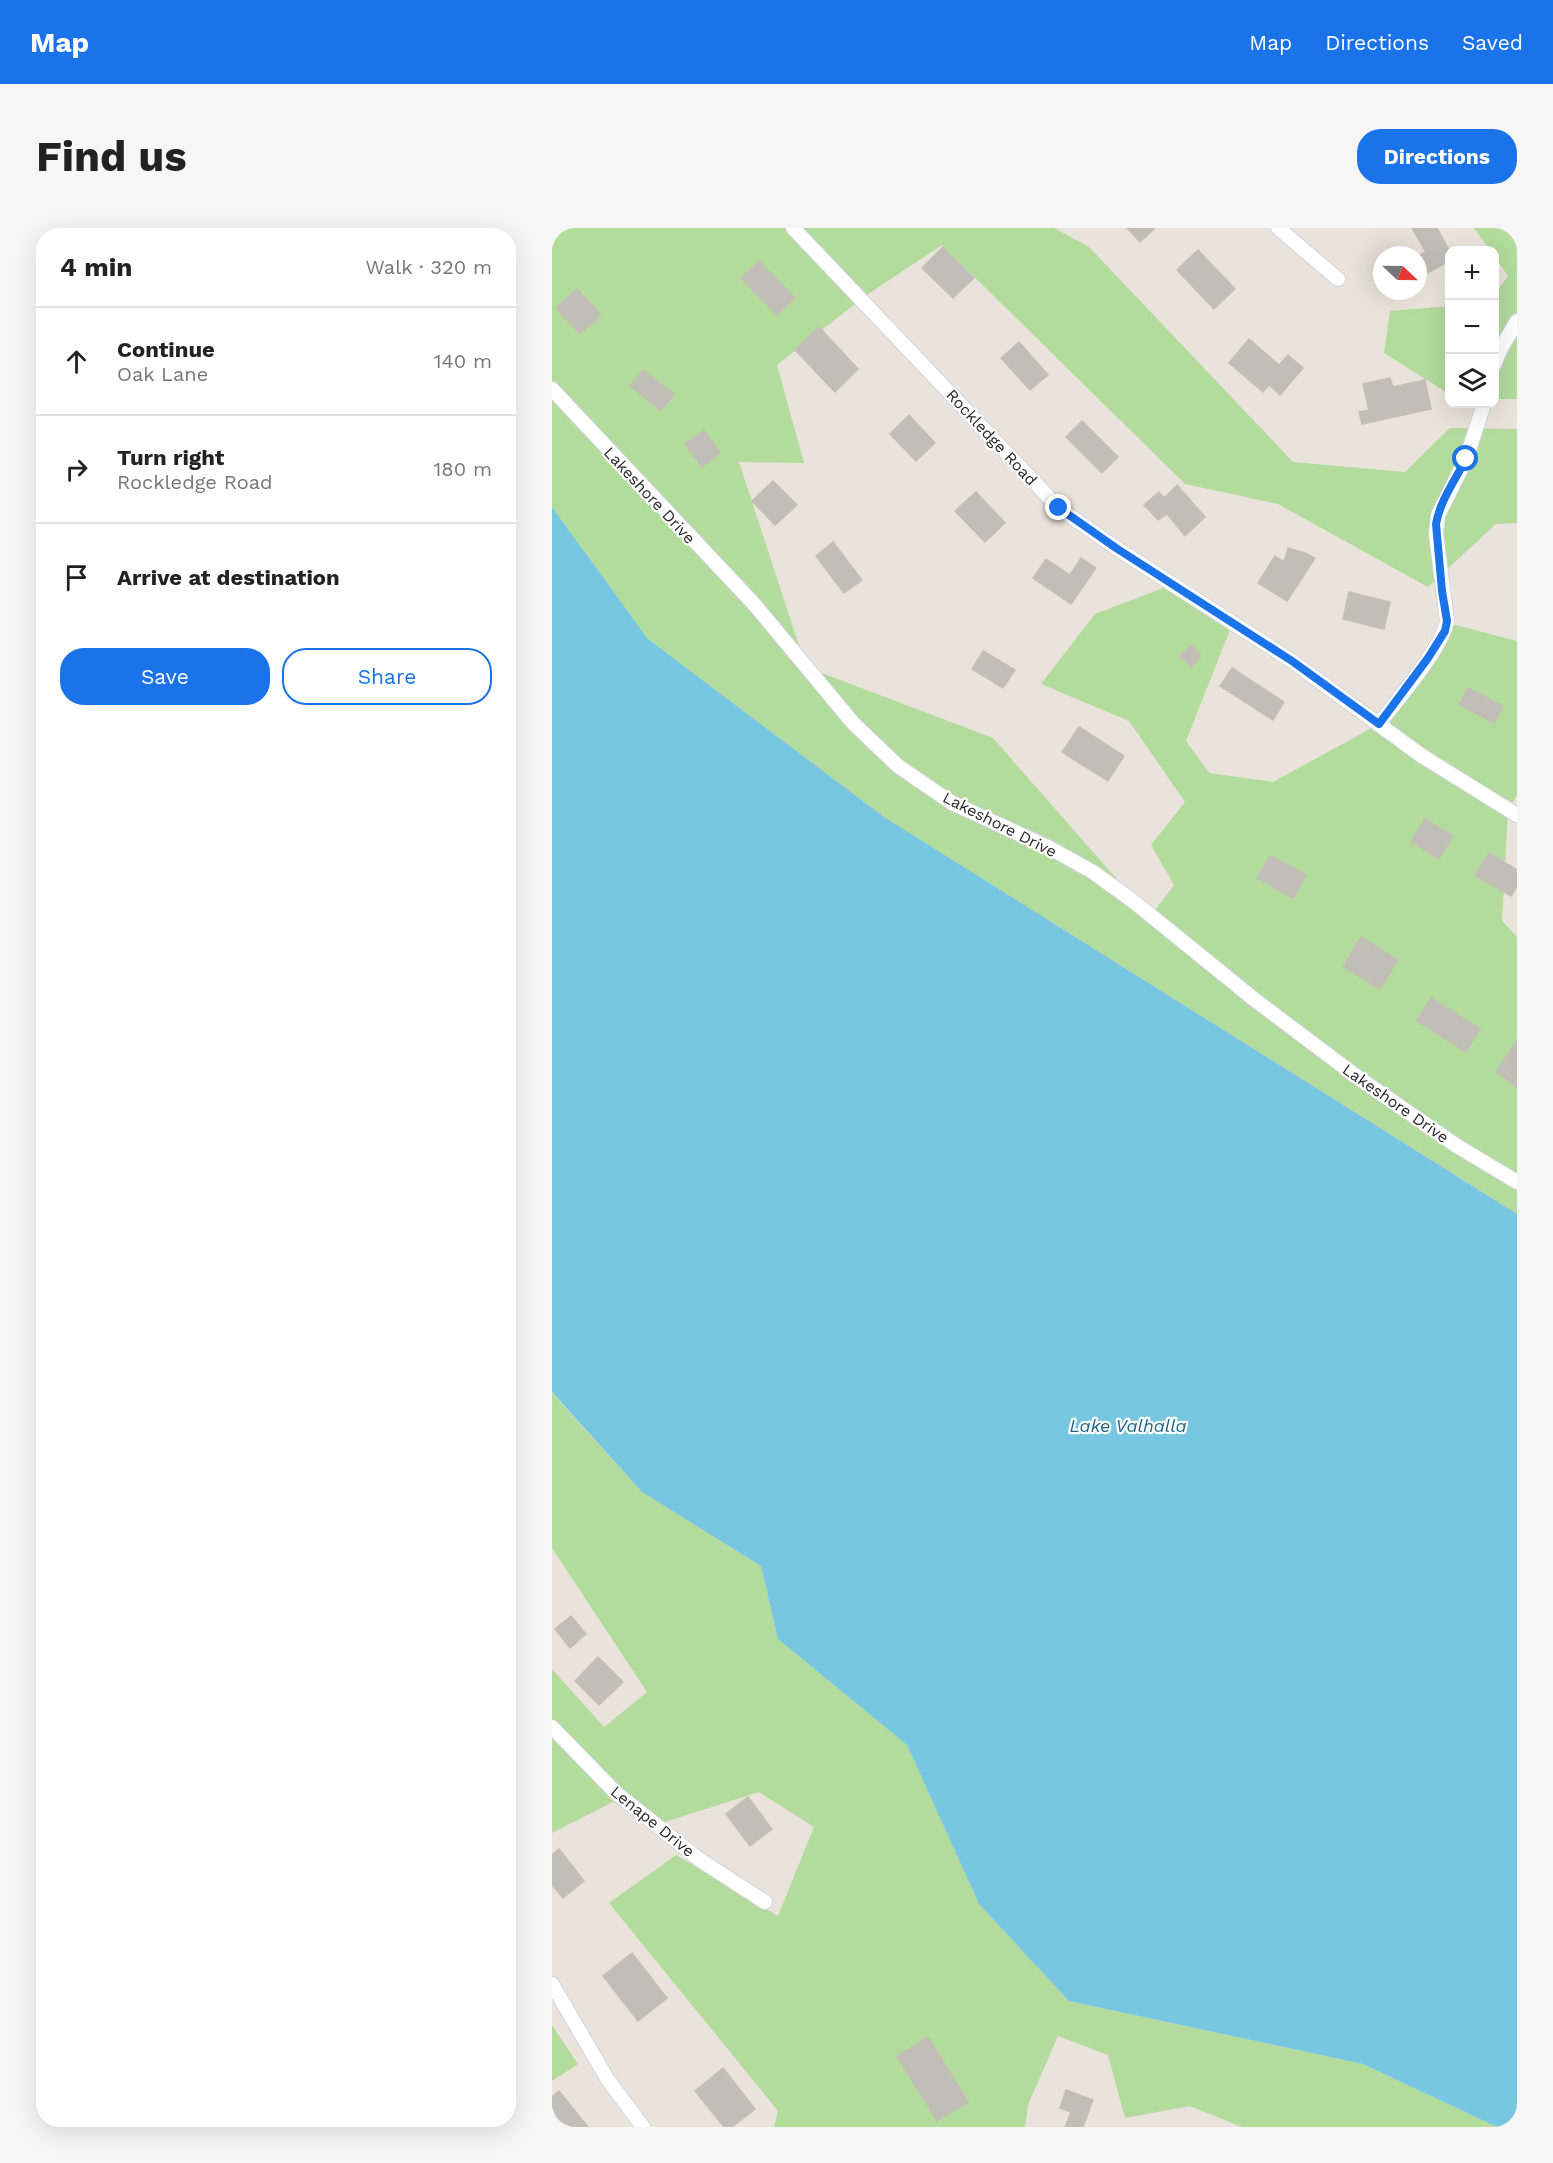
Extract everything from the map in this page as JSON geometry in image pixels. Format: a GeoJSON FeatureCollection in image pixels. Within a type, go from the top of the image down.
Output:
{"type":"FeatureCollection","features":[{"type":"Feature","properties":{"kind":"street","name":"Rockledge Road"},"geometry":{"type":"LineString","coordinates":[[793,228],[1059,508],[1116,548],[1292,661],[1422,756],[1517,815]]}},
{"type":"Feature","properties":{"kind":"street"},"geometry":{"type":"LineString","coordinates":[[1278,228],[1338,279]]}},
{"type":"Feature","properties":{"kind":"street"},"geometry":{"type":"LineString","coordinates":[[1498,354],[1517,321]]}},
{"type":"Feature","properties":{"kind":"street","name":"Lakeshore Drive"},"geometry":{"type":"LineString","coordinates":[[552,389],[754,604],[853,723],[898,766],[952,802],[1048,847],[1093,872],[1133,901],[1255,1000],[1356,1076],[1457,1146],[1517,1182]]}},
{"type":"Feature","properties":{"kind":"street"},"geometry":{"type":"LineString","coordinates":[[1379,724],[1445,631],[1447,621],[1436,534],[1438,514],[1466,459],[1483,408]]}},
{"type":"Feature","properties":{"kind":"street","name":"Lenape Drive"},"geometry":{"type":"LineString","coordinates":[[552,1727],[616,1793],[700,1860],[765,1902]]}},
{"type":"Feature","properties":{"kind":"street"},"geometry":{"type":"LineString","coordinates":[[552,1984],[608,2080],[643,2127]]}},
{"type":"Feature","properties":{"kind":"green space"},"geometry":{"type":"Polygon","coordinates":[[[552,228],[1054,228],[1089,247],[1293,462],[1405,472],[1450,428],[1517,429],[1517,523],[1496,524],[1428,587],[1278,504],[1185,484],[942,245],[865,296],[777,365],[804,463],[739,462],[806,667],[993,738],[1150,917],[1174,885],[1151,845],[1185,802],[1129,721],[1041,684],[1095,614],[1171,585],[1232,625],[1186,741],[1209,773],[1273,782],[1381,723],[1448,623],[1517,641],[1517,795],[1508,810],[1502,921],[1517,937],[1517,1214],[884,817],[648,639],[552,507],[552,228]]]}},
{"type":"Feature","properties":{"kind":"green space"},"geometry":{"type":"Polygon","coordinates":[[[1474,228],[1517,228],[1517,399],[1499,399],[1499,288],[1508,276],[1499,263],[1499,246],[1487,246],[1474,228]]]}},
{"type":"Feature","properties":{"kind":"green space"},"geometry":{"type":"Polygon","coordinates":[[[1445,306],[1445,391],[1384,353],[1390,311],[1445,306]]]}},
{"type":"Feature","properties":{"kind":"green space"},"geometry":{"type":"Polygon","coordinates":[[[552,1393],[642,1492],[761,1566],[778,1639],[907,1745],[979,1904],[1069,2001],[1363,2064],[1497,2127],[1242,2127],[1190,2106],[1125,2118],[1108,2055],[1058,2036],[1028,2105],[1025,2127],[774,2127],[778,2111],[609,1903],[676,1855],[778,1916],[814,1827],[759,1792],[652,1826],[613,1802],[552,1833],[552,1669],[604,1727],[647,1692],[552,1548],[552,1393]]]}},
{"type":"Feature","properties":{"kind":"green space"},"geometry":{"type":"Polygon","coordinates":[[[552,2025],[578,2064],[552,2081],[552,2025]]]}},
{"type":"Feature","properties":{"kind":"water","name":"Lake Valhalla"},"geometry":{"type":"Polygon","coordinates":[[[552,507],[648,639],[884,817],[1517,1214],[1517,2127],[1497,2127],[1363,2064],[1069,2001],[979,1904],[907,1745],[778,1639],[761,1566],[642,1492],[552,1392],[552,507]]]}},
{"type":"Feature","properties":{"kind":"building"},"geometry":{"type":"Polygon","coordinates":[[[1127,228],[1155,228],[1140,242],[1127,228]]]}},
{"type":"Feature","properties":{"kind":"building"},"geometry":{"type":"Polygon","coordinates":[[[1412,228],[1437,228],[1447,246],[1445,246],[1445,263],[1427,273],[1427,246],[1422,246],[1412,228]]]}},
{"type":"Feature","properties":{"kind":"building"},"geometry":{"type":"Polygon","coordinates":[[[943,247],[974,278],[953,298],[922,268],[943,247]]]}},
{"type":"Feature","properties":{"kind":"building"},"geometry":{"type":"Polygon","coordinates":[[[1198,250],[1235,289],[1214,309],[1177,270],[1198,250]]]}},
{"type":"Feature","properties":{"kind":"building"},"geometry":{"type":"Polygon","coordinates":[[[759,261],[795,298],[777,315],[741,278],[759,261]]]}},
{"type":"Feature","properties":{"kind":"building"},"geometry":{"type":"Polygon","coordinates":[[[577,289],[601,315],[580,334],[556,308],[577,289]]]}},
{"type":"Feature","properties":{"kind":"building"},"geometry":{"type":"Polygon","coordinates":[[[819,327],[858,369],[835,392],[795,350],[819,327]]]}},
{"type":"Feature","properties":{"kind":"building"},"geometry":{"type":"Polygon","coordinates":[[[1249,339],[1279,365],[1288,355],[1303,368],[1280,395],[1269,385],[1263,392],[1229,363],[1249,339]]]}},
{"type":"Feature","properties":{"kind":"building"},"geometry":{"type":"Polygon","coordinates":[[[1019,342],[1048,375],[1030,390],[1001,358],[1019,342]]]}},
{"type":"Feature","properties":{"kind":"building"},"geometry":{"type":"Polygon","coordinates":[[[643,370],[674,394],[661,411],[630,386],[643,370]]]}},
{"type":"Feature","properties":{"kind":"building"},"geometry":{"type":"Polygon","coordinates":[[[1390,378],[1393,387],[1425,380],[1431,409],[1362,424],[1359,412],[1369,410],[1363,384],[1390,378]]]}},
{"type":"Feature","properties":{"kind":"building"},"geometry":{"type":"Polygon","coordinates":[[[909,415],[935,443],[916,461],[890,434],[909,415]]]}},
{"type":"Feature","properties":{"kind":"building"},"geometry":{"type":"Polygon","coordinates":[[[1082,421],[1118,457],[1102,473],[1066,437],[1082,421]]]}},
{"type":"Feature","properties":{"kind":"building"},"geometry":{"type":"Polygon","coordinates":[[[704,430],[720,453],[702,467],[685,444],[704,430]]]}},
{"type":"Feature","properties":{"kind":"building"},"geometry":{"type":"Polygon","coordinates":[[[773,481],[797,505],[775,525],[752,501],[773,481]]]}},
{"type":"Feature","properties":{"kind":"building"},"geometry":{"type":"Polygon","coordinates":[[[1177,485],[1205,517],[1185,536],[1167,514],[1158,520],[1144,505],[1159,492],[1164,498],[1177,485]]]}},
{"type":"Feature","properties":{"kind":"building"},"geometry":{"type":"Polygon","coordinates":[[[976,492],[1005,523],[985,542],[955,511],[976,492]]]}},
{"type":"Feature","properties":{"kind":"building"},"geometry":{"type":"Polygon","coordinates":[[[833,542],[862,580],[844,593],[816,556],[833,542]]]}},
{"type":"Feature","properties":{"kind":"building"},"geometry":{"type":"Polygon","coordinates":[[[1288,548],[1315,558],[1287,601],[1258,583],[1275,556],[1284,562],[1288,548]]]}},
{"type":"Feature","properties":{"kind":"building"},"geometry":{"type":"Polygon","coordinates":[[[1081,558],[1096,568],[1071,604],[1033,578],[1046,559],[1070,575],[1081,558]]]}},
{"type":"Feature","properties":{"kind":"building"},"geometry":{"type":"Polygon","coordinates":[[[1349,592],[1390,602],[1384,629],[1343,619],[1349,592]]]}},
{"type":"Feature","properties":{"kind":"building"},"geometry":{"type":"Polygon","coordinates":[[[1191,645],[1201,656],[1191,667],[1180,656],[1191,645]]]}},
{"type":"Feature","properties":{"kind":"building"},"geometry":{"type":"Polygon","coordinates":[[[983,651],[1015,670],[1003,688],[972,669],[983,651]]]}},
{"type":"Feature","properties":{"kind":"building"},"geometry":{"type":"Polygon","coordinates":[[[1232,668],[1284,702],[1273,720],[1220,686],[1232,668]]]}},
{"type":"Feature","properties":{"kind":"building"},"geometry":{"type":"Polygon","coordinates":[[[1468,688],[1503,706],[1494,723],[1459,705],[1468,688]]]}},
{"type":"Feature","properties":{"kind":"building"},"geometry":{"type":"Polygon","coordinates":[[[1079,727],[1124,756],[1108,781],[1062,752],[1079,727]]]}},
{"type":"Feature","properties":{"kind":"building"},"geometry":{"type":"Polygon","coordinates":[[[1425,819],[1453,836],[1439,859],[1411,842],[1425,819]]]}},
{"type":"Feature","properties":{"kind":"building"},"geometry":{"type":"Polygon","coordinates":[[[1489,853],[1517,870],[1517,886],[1511,896],[1475,875],[1489,853]]]}},
{"type":"Feature","properties":{"kind":"building"},"geometry":{"type":"Polygon","coordinates":[[[1270,856],[1306,875],[1293,898],[1257,878],[1270,856]]]}},
{"type":"Feature","properties":{"kind":"building"},"geometry":{"type":"Polygon","coordinates":[[[1361,937],[1398,960],[1380,989],[1343,967],[1361,937]]]}},
{"type":"Feature","properties":{"kind":"building"},"geometry":{"type":"Polygon","coordinates":[[[1431,998],[1480,1029],[1466,1052],[1417,1021],[1431,998]]]}},
{"type":"Feature","properties":{"kind":"building"},"geometry":{"type":"Polygon","coordinates":[[[1517,1040],[1517,1087],[1496,1072],[1517,1040]]]}},
{"type":"Feature","properties":{"kind":"building"},"geometry":{"type":"Polygon","coordinates":[[[571,1616],[586,1634],[570,1648],[555,1629],[571,1616]]]}},
{"type":"Feature","properties":{"kind":"building"},"geometry":{"type":"Polygon","coordinates":[[[598,1657],[623,1682],[599,1705],[575,1681],[598,1657]]]}},
{"type":"Feature","properties":{"kind":"building"},"geometry":{"type":"Polygon","coordinates":[[[748,1797],[772,1829],[750,1846],[726,1814],[748,1797]]]}},
{"type":"Feature","properties":{"kind":"building"},"geometry":{"type":"Polygon","coordinates":[[[559,1849],[584,1881],[563,1898],[552,1885],[552,1855],[559,1849]]]}},
{"type":"Feature","properties":{"kind":"building"},"geometry":{"type":"Polygon","coordinates":[[[632,1953],[667,1998],[638,2021],[603,1976],[632,1953]]]}},
{"type":"Feature","properties":{"kind":"building"},"geometry":{"type":"Polygon","coordinates":[[[928,2037],[968,2102],[937,2121],[897,2056],[928,2037]]]}},
{"type":"Feature","properties":{"kind":"building"},"geometry":{"type":"Polygon","coordinates":[[[723,2068],[755,2109],[732,2127],[724,2127],[695,2091],[723,2068]]]}},
{"type":"Feature","properties":{"kind":"building"},"geometry":{"type":"Polygon","coordinates":[[[1066,2090],[1093,2100],[1083,2127],[1065,2127],[1071,2112],[1060,2108],[1066,2090]]]}},
{"type":"Feature","properties":{"kind":"building"},"geometry":{"type":"Polygon","coordinates":[[[559,2091],[588,2127],[564,2127],[552,2112],[552,2097],[559,2091]]]}},
{"type":"Feature","properties":{"kind":"route"},"geometry":{"type":"LineString","coordinates":[[1059,508],[1116,548],[1292,661],[1379,724],[1445,631],[1447,621],[1436,524],[1444,499],[1466,459]]}}]}
